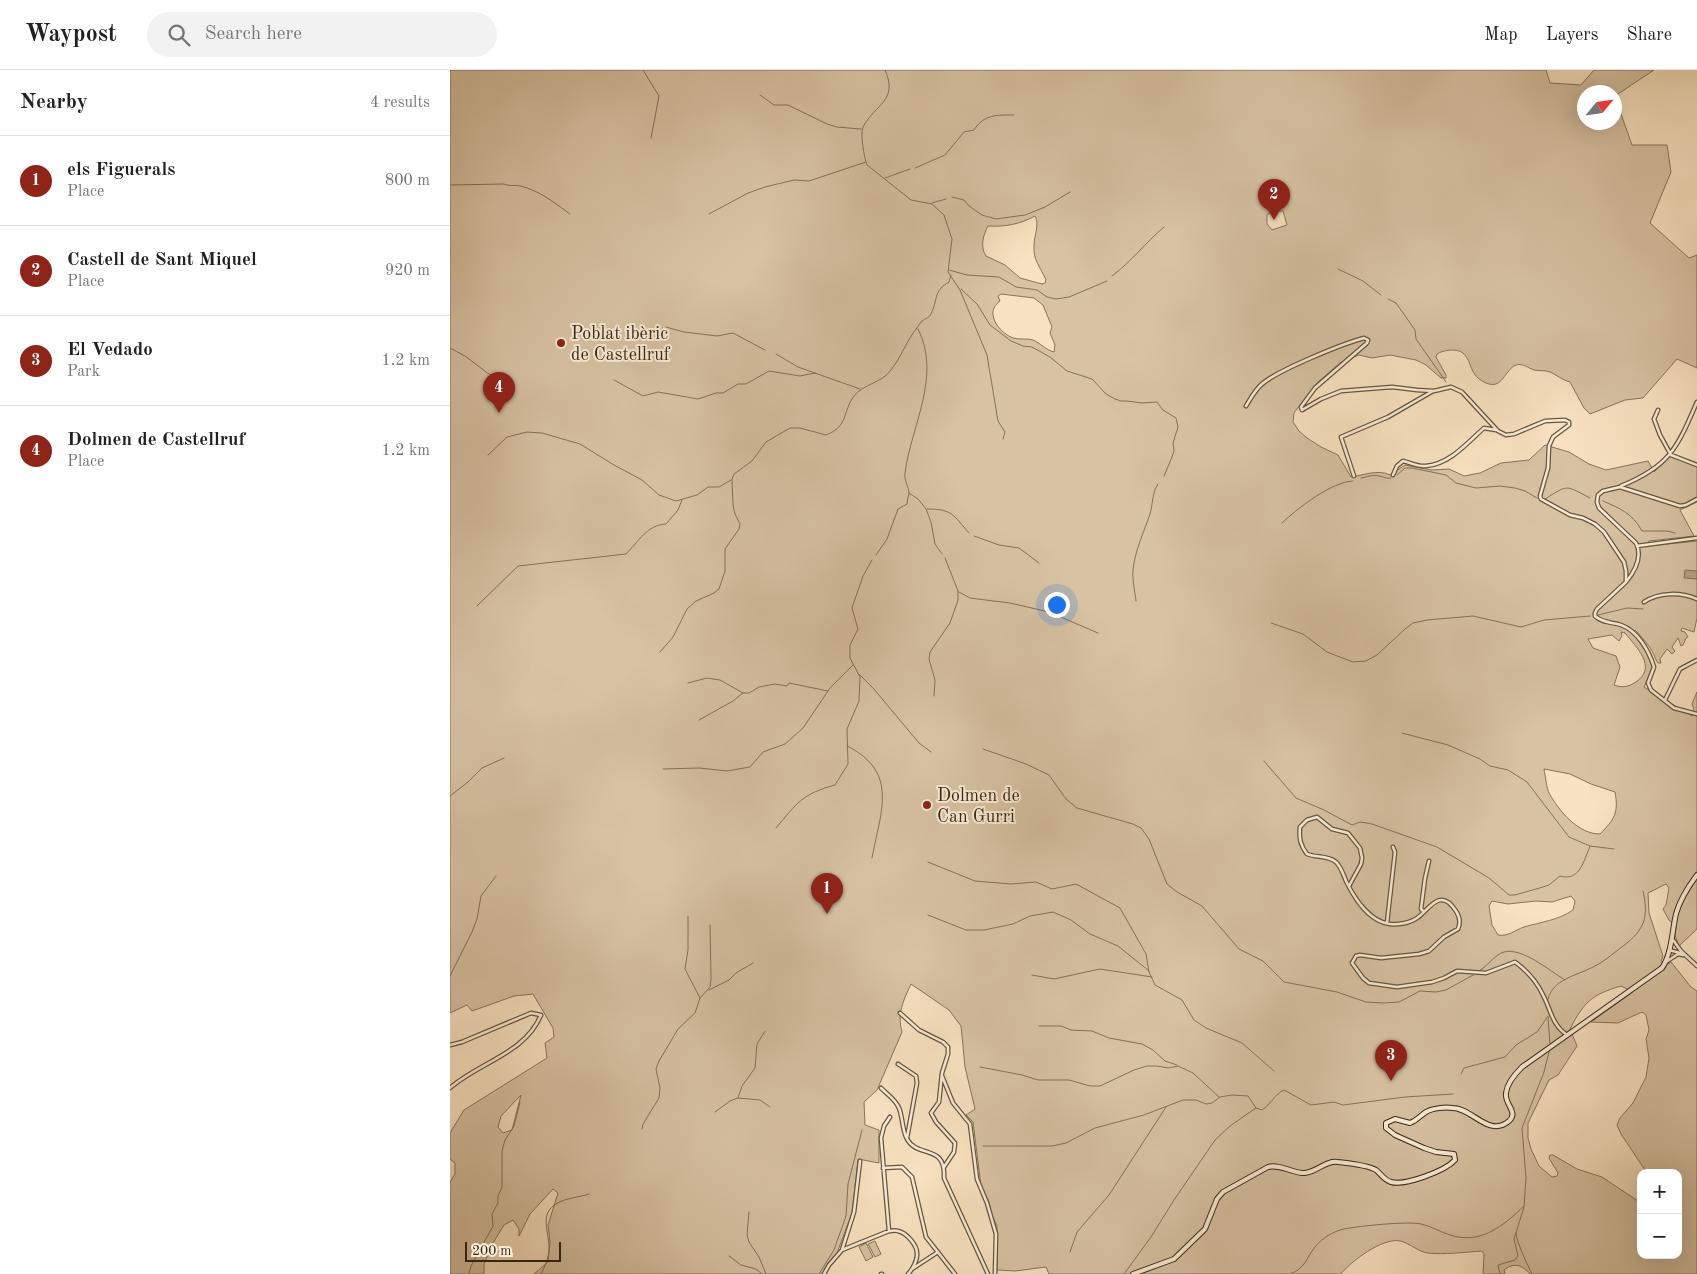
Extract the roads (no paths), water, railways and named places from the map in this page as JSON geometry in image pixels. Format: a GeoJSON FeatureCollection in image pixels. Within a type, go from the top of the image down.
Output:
{"type":"FeatureCollection","features":[{"type":"Feature","properties":{"kind":"main road"},"geometry":{"type":"LineString","coordinates":[[1133,1274],[1174,1259],[1205,1229],[1217,1199],[1224,1192],[1270,1167],[1274,1166],[1302,1173],[1313,1171],[1331,1162],[1338,1161],[1374,1169],[1388,1181],[1394,1183],[1427,1176],[1442,1170],[1455,1160],[1456,1156],[1454,1154],[1430,1150],[1395,1135],[1386,1128],[1386,1122],[1395,1119],[1410,1124],[1429,1111],[1453,1108],[1470,1114],[1484,1124],[1494,1126],[1504,1124],[1510,1120],[1513,1115],[1507,1102],[1506,1093],[1519,1071],[1655,974],[1665,963],[1671,951],[1679,906],[1685,892],[1697,875]]}},
{"type":"Feature","properties":{"kind":"street"},"geometry":{"type":"LineString","coordinates":[[1246,406],[1258,388],[1268,380],[1316,357],[1364,338],[1368,340],[1367,343],[1315,388],[1301,407],[1302,410],[1340,391],[1392,387],[1434,390],[1451,387],[1462,392],[1498,431]]}},
{"type":"Feature","properties":{"kind":"street"},"geometry":{"type":"LineString","coordinates":[[1354,476],[1341,437],[1388,417],[1434,390]]}},
{"type":"Feature","properties":{"kind":"street"},"geometry":{"type":"LineString","coordinates":[[1697,402],[1682,438],[1670,455],[1653,471],[1620,487],[1603,491],[1598,495],[1597,502],[1599,508],[1639,549],[1638,563],[1632,575],[1595,612],[1595,616],[1603,621],[1622,625],[1632,630],[1651,656],[1654,667],[1648,686],[1674,708],[1697,714]]}},
{"type":"Feature","properties":{"kind":"street"},"geometry":{"type":"LineString","coordinates":[[1658,410],[1654,419],[1670,455],[1697,465]]}},
{"type":"Feature","properties":{"kind":"street"},"geometry":{"type":"LineString","coordinates":[[1393,475],[1397,466],[1403,461],[1427,466],[1444,460],[1466,446],[1484,428],[1506,435],[1514,434],[1545,421],[1565,420],[1569,422],[1569,425],[1553,438],[1549,446],[1548,468],[1540,496],[1541,499],[1570,514],[1596,524],[1604,532],[1624,562],[1626,582]]}},
{"type":"Feature","properties":{"kind":"street"},"geometry":{"type":"LineString","coordinates":[[1620,487],[1680,506],[1697,499]]}},
{"type":"Feature","properties":{"kind":"street"},"geometry":{"type":"LineString","coordinates":[[1637,546],[1697,538]]}},
{"type":"Feature","properties":{"kind":"street"},"geometry":{"type":"LineString","coordinates":[[1644,602],[1650,598],[1669,594],[1697,599]]}},
{"type":"Feature","properties":{"kind":"street"},"geometry":{"type":"LineString","coordinates":[[1664,700],[1680,669],[1697,660]]}},
{"type":"Feature","properties":{"kind":"street"},"geometry":{"type":"LineString","coordinates":[[1349,886],[1361,864],[1360,848],[1348,834],[1332,829],[1316,817],[1307,820],[1300,827],[1302,847],[1307,854],[1327,857],[1336,862],[1343,872],[1349,886],[1361,906],[1371,914],[1387,923],[1394,924],[1413,920],[1433,902],[1440,900],[1448,902],[1459,915],[1460,924],[1458,929],[1444,937],[1431,949],[1419,954],[1381,958],[1356,956],[1352,963],[1369,983],[1397,987],[1432,982],[1457,971],[1486,973],[1515,962],[1521,966],[1542,992],[1552,1019],[1558,1028],[1568,1036]]}},
{"type":"Feature","properties":{"kind":"street"},"geometry":{"type":"LineString","coordinates":[[1387,923],[1395,852],[1392,848]]}},
{"type":"Feature","properties":{"kind":"street"},"geometry":{"type":"LineString","coordinates":[[1424,912],[1422,909],[1425,878],[1429,861]]}},
{"type":"Feature","properties":{"kind":"street"},"geometry":{"type":"LineString","coordinates":[[1672,938],[1686,956],[1697,966]]}},
{"type":"Feature","properties":{"kind":"street"},"geometry":{"type":"LineString","coordinates":[[1671,951],[1676,949],[1676,944]]}},
{"type":"Feature","properties":{"kind":"street"},"geometry":{"type":"LineString","coordinates":[[1671,951],[1686,956]]}},
{"type":"Feature","properties":{"kind":"street"},"geometry":{"type":"LineString","coordinates":[[1665,963],[1681,954]]}},
{"type":"Feature","properties":{"kind":"street"},"geometry":{"type":"LineString","coordinates":[[450,1045],[505,1025],[531,1013],[541,1015],[537,1025],[521,1043],[450,1088]]}},
{"type":"Feature","properties":{"kind":"street"},"geometry":{"type":"LineString","coordinates":[[900,1013],[919,1030],[947,1045],[948,1054],[942,1076],[939,1102],[932,1113],[936,1122],[955,1143],[954,1152],[944,1167],[944,1178],[988,1274]]}},
{"type":"Feature","properties":{"kind":"street"},"geometry":{"type":"LineString","coordinates":[[898,1064],[916,1076],[917,1083],[907,1139]]}},
{"type":"Feature","properties":{"kind":"street"},"geometry":{"type":"LineString","coordinates":[[942,1076],[953,1103],[970,1124],[977,1180],[994,1227],[994,1274]]}},
{"type":"Feature","properties":{"kind":"street"},"geometry":{"type":"LineString","coordinates":[[881,1088],[899,1108],[907,1139],[912,1145],[935,1155],[944,1167]]}},
{"type":"Feature","properties":{"kind":"street"},"geometry":{"type":"LineString","coordinates":[[889,1231],[881,1138],[884,1126],[890,1117]]}},
{"type":"Feature","properties":{"kind":"street"},"geometry":{"type":"LineString","coordinates":[[842,1250],[854,1212],[860,1161]]}},
{"type":"Feature","properties":{"kind":"street"},"geometry":{"type":"LineString","coordinates":[[883,1168],[902,1167],[912,1177],[926,1237],[955,1274]]}},
{"type":"Feature","properties":{"kind":"street"},"geometry":{"type":"LineString","coordinates":[[824,1274],[828,1265],[842,1250],[889,1231],[898,1231],[907,1236],[914,1244],[918,1255],[908,1274]]}},
{"type":"Feature","properties":{"kind":"street"},"geometry":{"type":"LineString","coordinates":[[912,1269],[938,1252]]}},
{"type":"Feature","properties":{"kind":"waterway"},"geometry":{"type":"LineString","coordinates":[[643,70],[659,96],[651,138]]}},
{"type":"Feature","properties":{"kind":"waterway"},"geometry":{"type":"LineString","coordinates":[[885,70],[889,80],[887,96],[884,102],[868,119],[862,130],[867,165],[911,200],[932,204],[944,215],[952,239],[948,272],[960,290],[987,355],[998,421],[1005,432],[1003,439]]}},
{"type":"Feature","properties":{"kind":"waterway"},"geometry":{"type":"LineString","coordinates":[[760,95],[774,105],[788,105],[827,124],[837,127],[861,129]]}},
{"type":"Feature","properties":{"kind":"waterway"},"geometry":{"type":"LineString","coordinates":[[915,168],[945,155],[964,132],[974,130],[987,118],[991,116],[1014,115]]}},
{"type":"Feature","properties":{"kind":"waterway"},"geometry":{"type":"LineString","coordinates":[[709,214],[748,193],[765,187],[794,180],[809,181],[866,162]]}},
{"type":"Feature","properties":{"kind":"waterway"},"geometry":{"type":"LineString","coordinates":[[885,178],[910,169]]}},
{"type":"Feature","properties":{"kind":"waterway"},"geometry":{"type":"LineString","coordinates":[[450,185],[504,184],[521,186],[542,195],[570,214]]}},
{"type":"Feature","properties":{"kind":"waterway"},"geometry":{"type":"LineString","coordinates":[[952,197],[964,200],[982,215],[996,219],[1025,215],[1045,207],[1070,192]]}},
{"type":"Feature","properties":{"kind":"waterway"},"geometry":{"type":"LineString","coordinates":[[932,203],[946,199]]}},
{"type":"Feature","properties":{"kind":"waterway"},"geometry":{"type":"LineString","coordinates":[[1112,276],[1164,227]]}},
{"type":"Feature","properties":{"kind":"waterway"},"geometry":{"type":"LineString","coordinates":[[1338,269],[1363,281],[1381,295]]}},
{"type":"Feature","properties":{"kind":"waterway"},"geometry":{"type":"LineString","coordinates":[[949,270],[967,275],[999,277],[1016,287],[1037,290],[1047,297],[1056,299],[1069,297],[1107,281]]}},
{"type":"Feature","properties":{"kind":"waterway"},"geometry":{"type":"LineString","coordinates":[[660,652],[673,637],[687,609],[696,601],[719,589],[725,571],[725,549],[739,529],[740,524],[733,505],[732,479],[734,474],[752,461],[766,442],[790,428],[800,428],[826,435],[838,427],[842,423],[854,396],[862,389],[883,378],[894,366],[913,333],[922,321],[930,315],[938,292],[949,282],[951,275]]}},
{"type":"Feature","properties":{"kind":"waterway"},"geometry":{"type":"LineString","coordinates":[[961,289],[977,304],[990,325],[1011,341],[1023,346],[1032,347],[1050,357],[1067,371],[1092,379],[1106,394],[1115,399],[1142,403],[1157,402],[1163,410],[1176,418],[1178,427],[1173,443],[1174,451],[1164,476]]}},
{"type":"Feature","properties":{"kind":"waterway"},"geometry":{"type":"LineString","coordinates":[[1388,299],[1396,303],[1415,330],[1416,339],[1446,382]]}},
{"type":"Feature","properties":{"kind":"waterway"},"geometry":{"type":"LineString","coordinates":[[666,327],[684,332],[717,336],[733,333],[765,350]]}},
{"type":"Feature","properties":{"kind":"waterway"},"geometry":{"type":"LineString","coordinates":[[876,555],[887,539],[898,509],[907,504],[909,495],[905,473],[923,401],[927,365],[925,347],[918,329]]}},
{"type":"Feature","properties":{"kind":"waterway"},"geometry":{"type":"LineString","coordinates":[[450,348],[504,383]]}},
{"type":"Feature","properties":{"kind":"waterway"},"geometry":{"type":"LineString","coordinates":[[776,354],[798,367],[860,389]]}},
{"type":"Feature","properties":{"kind":"waterway"},"geometry":{"type":"LineString","coordinates":[[614,380],[643,396],[658,392],[698,399],[716,393],[723,393],[738,384],[746,384],[769,371],[800,376],[815,373]]}},
{"type":"Feature","properties":{"kind":"waterway"},"geometry":{"type":"LineString","coordinates":[[488,455],[507,437],[527,432],[542,433],[580,444],[642,480],[659,495],[676,501],[697,495],[708,487],[719,487],[731,480]]}},
{"type":"Feature","properties":{"kind":"waterway"},"geometry":{"type":"LineString","coordinates":[[1397,475],[1405,468],[1412,468],[1446,475],[1456,483],[1476,488],[1500,486],[1515,488],[1537,498]]}},
{"type":"Feature","properties":{"kind":"waterway"},"geometry":{"type":"LineString","coordinates":[[1361,478],[1374,475],[1391,478]]}},
{"type":"Feature","properties":{"kind":"waterway"},"geometry":{"type":"LineString","coordinates":[[1282,523],[1306,503],[1325,491],[1344,482],[1353,481]]}},
{"type":"Feature","properties":{"kind":"waterway"},"geometry":{"type":"LineString","coordinates":[[1136,601],[1133,578],[1134,563],[1158,484]]}},
{"type":"Feature","properties":{"kind":"waterway"},"geometry":{"type":"LineString","coordinates":[[1545,499],[1567,488],[1590,498]]}},
{"type":"Feature","properties":{"kind":"waterway"},"geometry":{"type":"LineString","coordinates":[[909,493],[918,499],[926,509],[931,522],[935,544],[942,554]]}},
{"type":"Feature","properties":{"kind":"waterway"},"geometry":{"type":"LineString","coordinates":[[477,606],[518,566],[626,554],[648,531],[659,525],[666,524],[678,510],[682,500]]}},
{"type":"Feature","properties":{"kind":"waterway"},"geometry":{"type":"LineString","coordinates":[[1603,501],[1621,509],[1634,520],[1642,531],[1667,531],[1675,533]]}},
{"type":"Feature","properties":{"kind":"waterway"},"geometry":{"type":"LineString","coordinates":[[927,509],[942,510],[952,514],[969,533]]}},
{"type":"Feature","properties":{"kind":"waterway"},"geometry":{"type":"LineString","coordinates":[[974,536],[999,545],[1019,548],[1039,563]]}},
{"type":"Feature","properties":{"kind":"waterway"},"geometry":{"type":"LineString","coordinates":[[934,696],[935,680],[929,659],[930,652],[950,623],[958,600],[958,591],[945,558]]}},
{"type":"Feature","properties":{"kind":"waterway"},"geometry":{"type":"LineString","coordinates":[[776,828],[801,800],[824,788],[835,785],[848,764],[847,729],[859,701],[860,677],[850,658],[850,645],[858,629],[852,608],[863,576],[872,560]]}},
{"type":"Feature","properties":{"kind":"waterway"},"geometry":{"type":"LineString","coordinates":[[959,592],[970,598],[1010,603],[1049,612],[1098,633]]}},
{"type":"Feature","properties":{"kind":"waterway"},"geometry":{"type":"LineString","coordinates":[[1598,615],[1627,608],[1643,609]]}},
{"type":"Feature","properties":{"kind":"waterway"},"geometry":{"type":"LineString","coordinates":[[1271,623],[1303,634],[1327,652],[1353,662],[1366,661],[1377,655],[1413,623],[1427,620],[1473,616],[1521,627],[1544,620],[1590,616]]}},
{"type":"Feature","properties":{"kind":"waterway"},"geometry":{"type":"LineString","coordinates":[[663,769],[699,768],[727,771],[750,767],[763,752],[785,744],[803,728],[830,688],[853,665]]}},
{"type":"Feature","properties":{"kind":"waterway"},"geometry":{"type":"LineString","coordinates":[[859,674],[919,743],[931,752]]}},
{"type":"Feature","properties":{"kind":"waterway"},"geometry":{"type":"LineString","coordinates":[[688,683],[707,678],[720,680],[743,693],[749,693],[759,687],[775,684],[787,686],[789,683],[828,691]]}},
{"type":"Feature","properties":{"kind":"waterway"},"geometry":{"type":"LineString","coordinates":[[699,720],[733,701],[743,693]]}},
{"type":"Feature","properties":{"kind":"waterway"},"geometry":{"type":"LineString","coordinates":[[1402,733],[1448,745],[1480,759],[1490,766],[1508,770],[1527,782],[1569,837],[1590,846],[1614,849]]}},
{"type":"Feature","properties":{"kind":"waterway"},"geometry":{"type":"LineString","coordinates":[[847,746],[864,756],[874,768],[880,781],[882,810],[872,858]]}},
{"type":"Feature","properties":{"kind":"waterway"},"geometry":{"type":"LineString","coordinates":[[983,749],[1026,764],[1049,775],[1066,799],[1077,808],[1141,828],[1149,839],[1167,884],[1202,906],[1239,949],[1263,961],[1284,982],[1337,992],[1366,1002],[1384,1003],[1399,1002],[1420,991],[1436,992],[1446,990],[1475,974]]}},
{"type":"Feature","properties":{"kind":"waterway"},"geometry":{"type":"LineString","coordinates":[[450,796],[482,768],[504,758]]}},
{"type":"Feature","properties":{"kind":"waterway"},"geometry":{"type":"LineString","coordinates":[[1264,761],[1296,798],[1352,825],[1360,822],[1372,824],[1437,847],[1489,878],[1509,895],[1549,885],[1560,876],[1567,877],[1577,873],[1590,846]]}},
{"type":"Feature","properties":{"kind":"waterway"},"geometry":{"type":"LineString","coordinates":[[928,862],[975,881],[1011,884],[1036,882],[1052,889],[1076,884],[1120,908],[1146,954],[1149,972],[1155,985],[1182,1000],[1194,1020],[1206,1028],[1242,1043],[1274,1071]]}},
{"type":"Feature","properties":{"kind":"waterway"},"geometry":{"type":"LineString","coordinates":[[450,976],[472,932],[477,919],[481,896],[496,876]]}},
{"type":"Feature","properties":{"kind":"waterway"},"geometry":{"type":"LineString","coordinates":[[1548,999],[1551,992],[1560,982],[1603,961],[1633,938],[1644,919],[1645,902],[1643,891]]}},
{"type":"Feature","properties":{"kind":"waterway"},"geometry":{"type":"LineString","coordinates":[[928,915],[966,930],[984,930],[1013,924],[1030,916],[1053,912],[1071,920],[1090,934],[1118,946],[1149,971]]}},
{"type":"Feature","properties":{"kind":"waterway"},"geometry":{"type":"LineString","coordinates":[[642,1129],[643,1124],[659,1098],[660,1088],[656,1069],[659,1061],[678,1029],[695,1013],[700,998],[685,969],[688,950],[688,916]]}},
{"type":"Feature","properties":{"kind":"waterway"},"geometry":{"type":"LineString","coordinates":[[700,998],[710,987],[710,925]]}},
{"type":"Feature","properties":{"kind":"waterway"},"geometry":{"type":"LineString","coordinates":[[1479,971],[1500,953],[1511,951],[1527,956],[1565,980]]}},
{"type":"Feature","properties":{"kind":"waterway"},"geometry":{"type":"LineString","coordinates":[[709,990],[729,980],[736,973],[753,963]]}},
{"type":"Feature","properties":{"kind":"waterway"},"geometry":{"type":"LineString","coordinates":[[1032,975],[1054,979],[1100,969],[1152,977]]}},
{"type":"Feature","properties":{"kind":"waterway"},"geometry":{"type":"LineString","coordinates":[[1461,1074],[1464,1068],[1505,1057],[1516,1045],[1537,1032],[1548,1016]]}},
{"type":"Feature","properties":{"kind":"waterway"},"geometry":{"type":"LineString","coordinates":[[1548,1017],[1550,1044]]}},
{"type":"Feature","properties":{"kind":"waterway"},"geometry":{"type":"LineString","coordinates":[[1039,1026],[1061,1026],[1071,1030],[1092,1031],[1109,1038],[1142,1044],[1153,1050],[1165,1061],[1177,1065]]}},
{"type":"Feature","properties":{"kind":"waterway"},"geometry":{"type":"LineString","coordinates":[[715,1112],[730,1101],[738,1098],[742,1086],[755,1068],[757,1044],[765,1031]]}},
{"type":"Feature","properties":{"kind":"waterway"},"geometry":{"type":"LineString","coordinates":[[1500,1274],[1498,1265],[1515,1260],[1518,1256],[1514,1239],[1524,1207],[1526,1178],[1522,1128],[1544,1072],[1549,1052]]}},
{"type":"Feature","properties":{"kind":"waterway"},"geometry":{"type":"LineString","coordinates":[[980,1067],[1038,1080],[1069,1080],[1090,1086],[1100,1086],[1147,1066],[1168,1068],[1178,1066],[1193,1073],[1219,1097]]}},
{"type":"Feature","properties":{"kind":"waterway"},"geometry":{"type":"LineString","coordinates":[[983,1146],[1052,1146],[1066,1143],[1095,1128],[1144,1115],[1183,1100],[1196,1100],[1206,1104],[1212,1103],[1220,1097],[1232,1095],[1248,1096],[1256,1108],[1262,1110],[1284,1090],[1311,1105],[1334,1102],[1343,1105],[1405,1097],[1453,1094]]}},
{"type":"Feature","properties":{"kind":"waterway"},"geometry":{"type":"LineString","coordinates":[[738,1098],[760,1100],[770,1107]]}},
{"type":"Feature","properties":{"kind":"waterway"},"geometry":{"type":"LineString","coordinates":[[469,1274],[471,1266],[493,1226],[492,1214],[498,1203],[498,1196],[502,1187],[502,1151],[505,1140],[514,1126],[520,1102]]}},
{"type":"Feature","properties":{"kind":"waterway"},"geometry":{"type":"LineString","coordinates":[[1070,1252],[1077,1232],[1109,1195],[1166,1107]]}},
{"type":"Feature","properties":{"kind":"waterway"},"geometry":{"type":"LineString","coordinates":[[1124,1274],[1151,1237],[1215,1140],[1230,1126],[1256,1108]]}},
{"type":"Feature","properties":{"kind":"waterway"},"geometry":{"type":"LineString","coordinates":[[819,1274],[834,1250],[846,1216],[848,1184],[862,1130]]}},
{"type":"Feature","properties":{"kind":"waterway"},"geometry":{"type":"LineString","coordinates":[[541,1274],[549,1251],[546,1221],[549,1210],[562,1201],[589,1194]]}},
{"type":"Feature","properties":{"kind":"waterway"},"geometry":{"type":"LineString","coordinates":[[1290,1274],[1303,1266],[1321,1241],[1328,1235],[1340,1230],[1383,1224],[1414,1223],[1425,1225],[1450,1235],[1472,1238],[1500,1227],[1524,1206]]}},
{"type":"Feature","properties":{"kind":"waterway"},"geometry":{"type":"LineString","coordinates":[[749,1212],[747,1235],[766,1274]]}},
{"type":"Feature","properties":{"kind":"waterway"},"geometry":{"type":"LineString","coordinates":[[1516,1233],[1532,1274]]}},
{"type":"Feature","properties":{"kind":"waterway"},"geometry":{"type":"LineString","coordinates":[[729,1256],[741,1265],[756,1269],[762,1274]]}},
{"type":"Feature","properties":{"kind":"place","name":"Castell de Sant Miquel"},"geometry":{"type":"Point","coordinates":[1274,220]}},
{"type":"Feature","properties":{"kind":"place","name":"Poblat ibèric de Castellruf"},"geometry":{"type":"Point","coordinates":[561,343]}},
{"type":"Feature","properties":{"kind":"place","name":"Dolmen de Castellruf"},"geometry":{"type":"Point","coordinates":[499,413]}},
{"type":"Feature","properties":{"kind":"place","name":"Dolmen de Can Gurri"},"geometry":{"type":"Point","coordinates":[927,805]}},
{"type":"Feature","properties":{"kind":"place","name":"els Figuerals"},"geometry":{"type":"Point","coordinates":[827,914]}},
{"type":"Feature","properties":{"kind":"place","name":"El Vedado"},"geometry":{"type":"Point","coordinates":[1391,1081]}}]}
